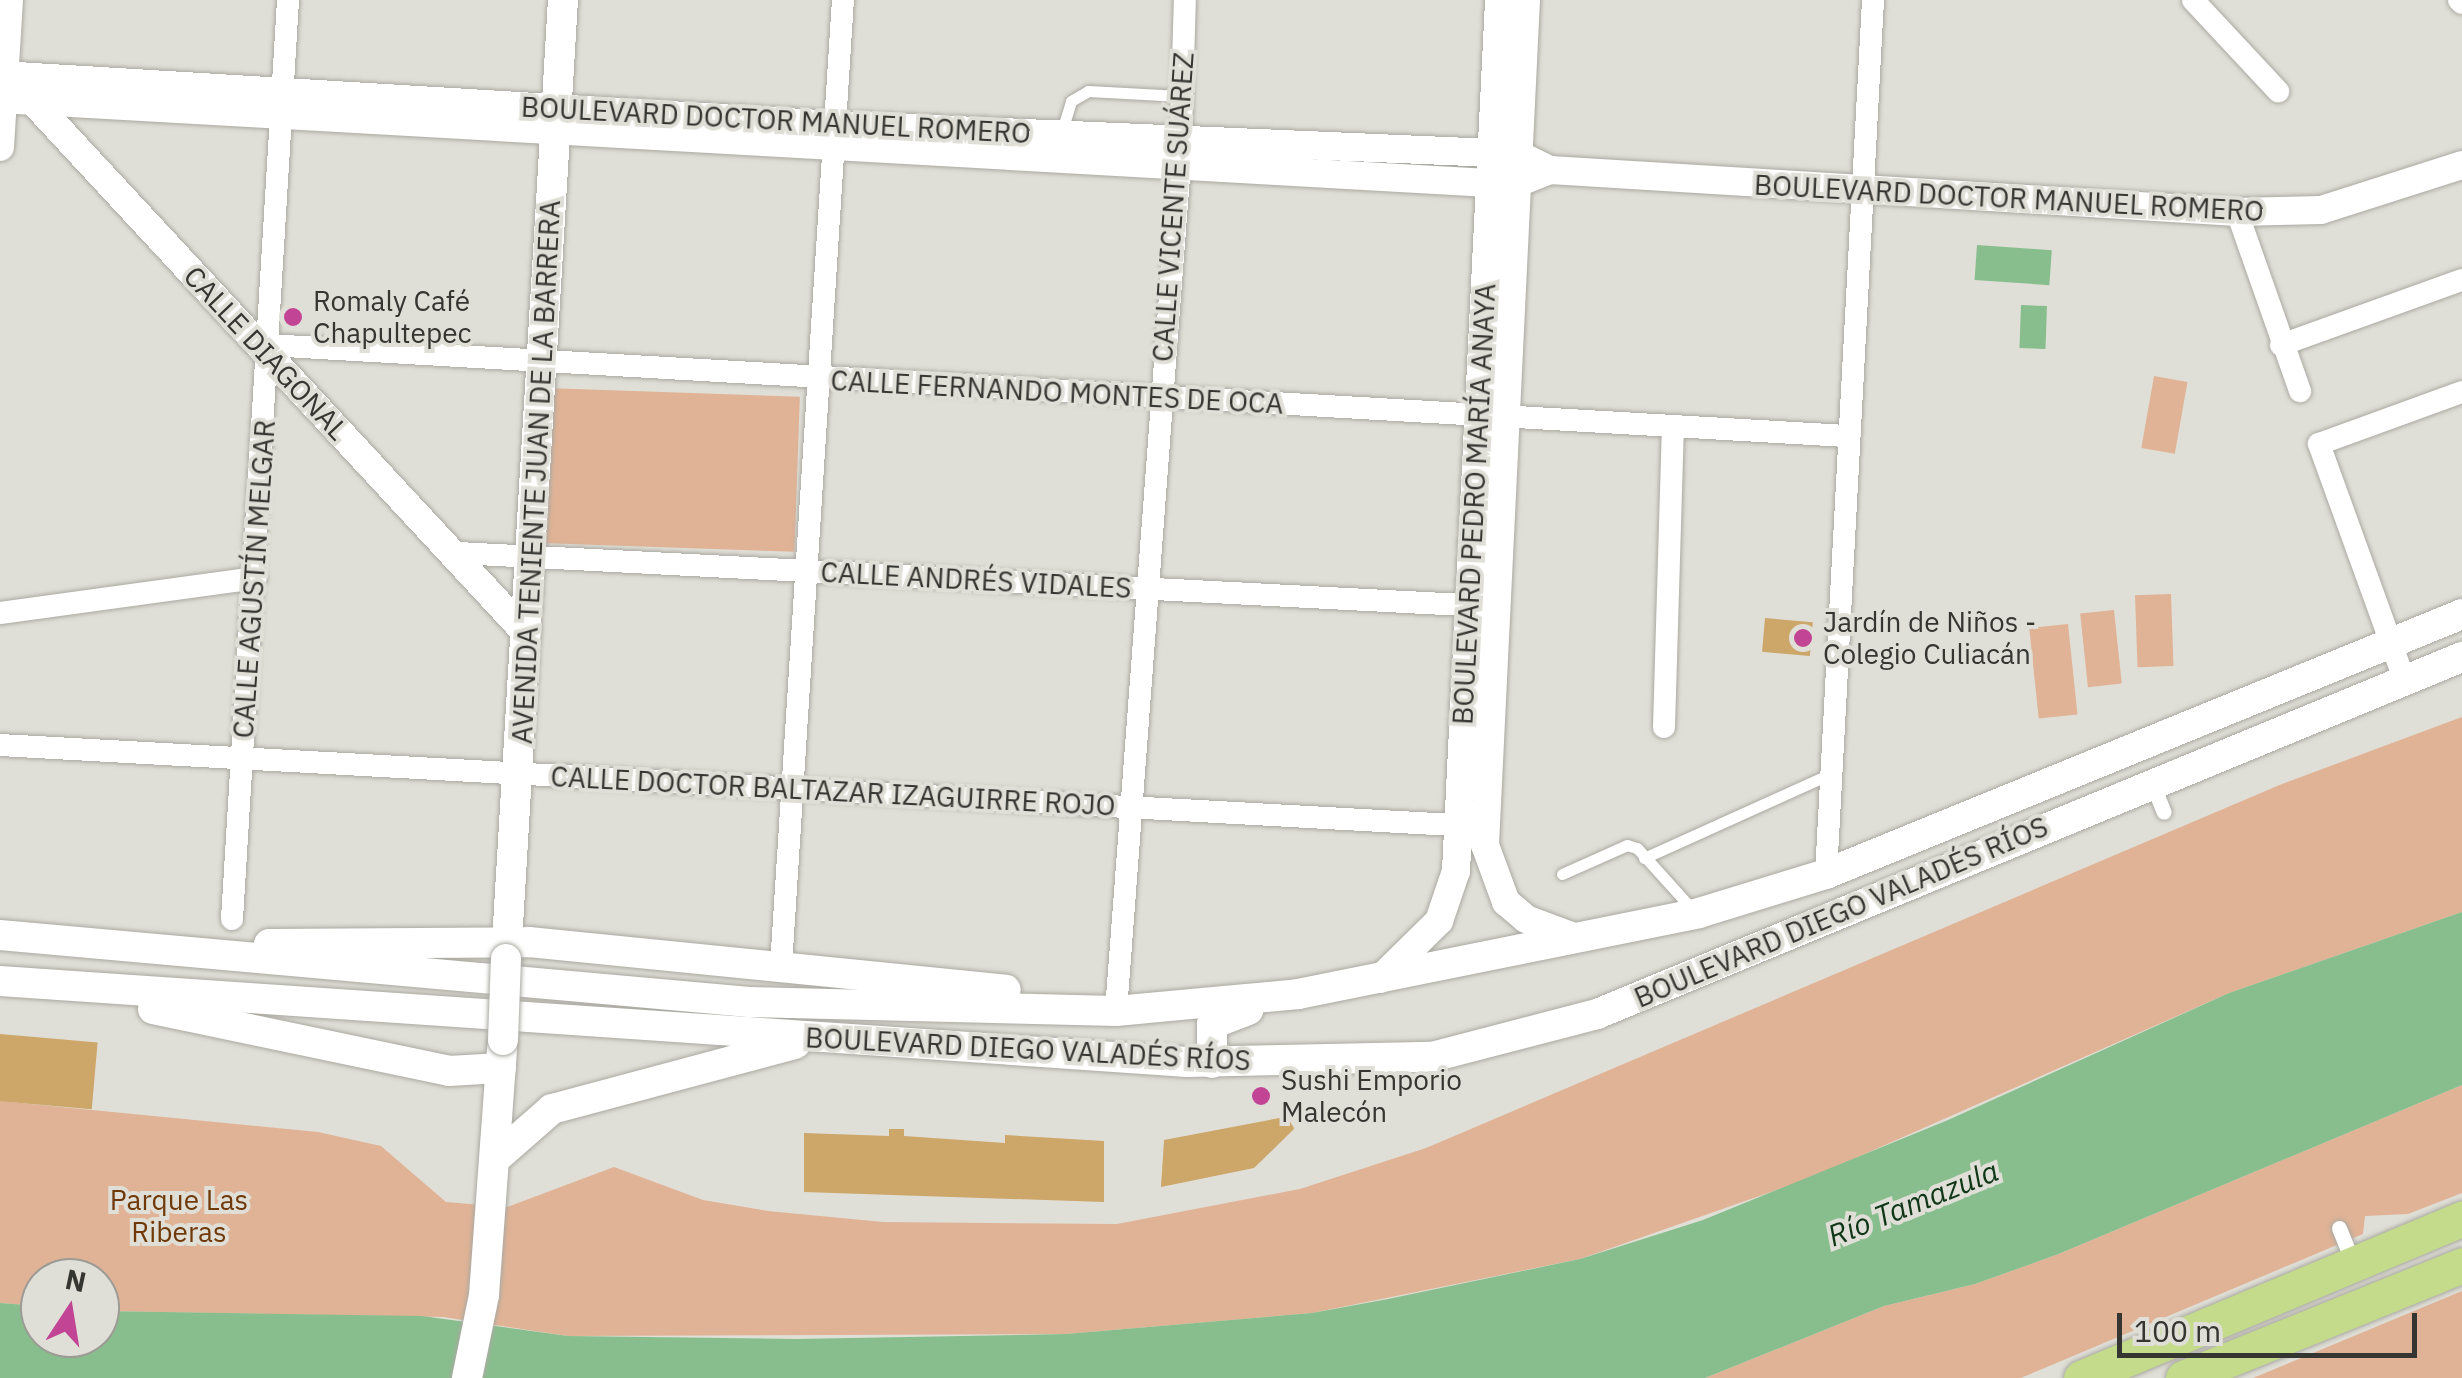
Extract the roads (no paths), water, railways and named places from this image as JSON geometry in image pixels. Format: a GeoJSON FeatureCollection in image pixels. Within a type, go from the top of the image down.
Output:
{"type":"FeatureCollection","features":[{"type":"Feature","properties":{"kind":"main road","name":"AVENIDA TENIENTE JUAN DE LA BARRERA"},"geometry":{"type":"LineString","coordinates":[[468,1378],[484,1295],[496,1162],[534,556],[563,0]]}},
{"type":"Feature","properties":{"kind":"main road","name":"BOULEVARD DIEGO VALADÉS RÍOS"},"geometry":{"type":"LineString","coordinates":[[0,935],[610,994],[1116,1012],[1298,994],[1699,913],[1826,874],[2462,614]]}},
{"type":"Feature","properties":{"kind":"main road","name":"BOULEVARD DIEGO VALADÉS RÍOS"},"geometry":{"type":"LineString","coordinates":[[0,981],[1212,1063],[1448,1054],[1538,1034],[2462,657]]}},
{"type":"Feature","properties":{"kind":"main road"},"geometry":{"type":"LineString","coordinates":[[1670,982],[1714,948],[1716,934],[1699,913]]}},
{"type":"Feature","properties":{"kind":"main road"},"geometry":{"type":"LineString","coordinates":[[89,944],[144,938],[781,966],[1044,994],[1084,1011]]}},
{"type":"Feature","properties":{"kind":"main road"},"geometry":{"type":"LineString","coordinates":[[105,990],[122,1002],[450,1071],[502,1054]]}},
{"type":"Feature","properties":{"kind":"main road"},"geometry":{"type":"LineString","coordinates":[[1212,1063],[1214,1022],[1298,994]]}},
{"type":"Feature","properties":{"kind":"main road"},"geometry":{"type":"LineString","coordinates":[[496,1162],[552,1109],[818,1038]]}},
{"type":"Feature","properties":{"kind":"main road"},"geometry":{"type":"LineString","coordinates":[[2081,1378],[2462,1219]]}},
{"type":"Feature","properties":{"kind":"main road"},"geometry":{"type":"LineString","coordinates":[[2183,1378],[2462,1265]]}},
{"type":"Feature","properties":{"kind":"street"},"geometry":{"type":"LineString","coordinates":[[0,146],[8,0]]}},
{"type":"Feature","properties":{"kind":"street","name":"CALLE AGUSTÍN MELGAR"},"geometry":{"type":"LineString","coordinates":[[232,919],[256,578],[288,0]]}},
{"type":"Feature","properties":{"kind":"street"},"geometry":{"type":"LineString","coordinates":[[781,966],[844,0]]}},
{"type":"Feature","properties":{"kind":"street","name":"CALLE VICENTE SUÁREZ"},"geometry":{"type":"LineString","coordinates":[[1116,1012],[1135,808],[1147,588],[1180,152],[1185,0]]}},
{"type":"Feature","properties":{"kind":"street","name":"BOULEVARD PEDRO MARÍA ANAYA"},"geometry":{"type":"LineString","coordinates":[[1499,0],[1504,154]]}},
{"type":"Feature","properties":{"kind":"street","name":"BOULEVARD PEDRO MARÍA ANAYA"},"geometry":{"type":"LineString","coordinates":[[1379,980],[1421,944],[1446,908],[1472,826],[1502,184],[1526,0]]}},
{"type":"Feature","properties":{"kind":"street"},"geometry":{"type":"LineString","coordinates":[[1826,874],[1834,772],[1846,436],[1873,0]]}},
{"type":"Feature","properties":{"kind":"street"},"geometry":{"type":"LineString","coordinates":[[2193,0],[2278,91]]}},
{"type":"Feature","properties":{"kind":"street","name":"BOULEVARD DOCTOR MANUEL ROMERO"},"geometry":{"type":"LineString","coordinates":[[1,87],[37,103],[282,106]]}},
{"type":"Feature","properties":{"kind":"street","name":"BOULEVARD DOCTOR MANUEL ROMERO"},"geometry":{"type":"LineString","coordinates":[[1,87],[834,137],[1180,152],[1504,154],[1550,170],[2237,212],[2321,210],[2462,165]]}},
{"type":"Feature","properties":{"kind":"street","name":"CALLE DIAGONAL"},"geometry":{"type":"LineString","coordinates":[[37,103],[458,553],[528,634]]}},
{"type":"Feature","properties":{"kind":"street","name":"BOULEVARD DOCTOR MANUEL ROMERO"},"geometry":{"type":"LineString","coordinates":[[834,137],[1061,134],[1180,152],[1502,184],[1550,170]]}},
{"type":"Feature","properties":{"kind":"street"},"geometry":{"type":"LineString","coordinates":[[2237,212],[2300,392]]}},
{"type":"Feature","properties":{"kind":"street"},"geometry":{"type":"LineString","coordinates":[[2281,345],[2462,280]]}},
{"type":"Feature","properties":{"kind":"street","name":"CALLE FERNANDO MONTES DE OCA"},"geometry":{"type":"LineString","coordinates":[[268,352],[542,362],[1846,436]]}},
{"type":"Feature","properties":{"kind":"street"},"geometry":{"type":"LineString","coordinates":[[2404,679],[2319,444],[2462,392]]}},
{"type":"Feature","properties":{"kind":"street"},"geometry":{"type":"LineString","coordinates":[[1664,728],[1674,426]]}},
{"type":"Feature","properties":{"kind":"street","name":"CALLE ANDRÉS VIDALES"},"geometry":{"type":"LineString","coordinates":[[458,553],[1482,606]]}},
{"type":"Feature","properties":{"kind":"street"},"geometry":{"type":"LineString","coordinates":[[0,613],[256,578]]}},
{"type":"Feature","properties":{"kind":"street","name":"CALLE DOCTOR BALTAZAR IZAGUIRRE ROJO"},"geometry":{"type":"LineString","coordinates":[[0,746],[1472,826]]}},
{"type":"Feature","properties":{"kind":"street"},"geometry":{"type":"LineString","coordinates":[[2152,782],[2164,812]]}},
{"type":"Feature","properties":{"kind":"street","name":"BOULEVARD PEDRO MARÍA ANAYA"},"geometry":{"type":"LineString","coordinates":[[1472,826],[1506,902],[1526,918],[1571,936]]}},
{"type":"Feature","properties":{"kind":"street"},"geometry":{"type":"LineString","coordinates":[[2339,1228],[2353,1264]]}},
{"type":"Feature","properties":{"kind":"lane"},"geometry":{"type":"LineString","coordinates":[[1061,134],[1071,100],[1088,90],[1182,96]]}},
{"type":"Feature","properties":{"kind":"lane"},"geometry":{"type":"LineString","coordinates":[[1644,858],[1834,772]]}},
{"type":"Feature","properties":{"kind":"lane"},"geometry":{"type":"LineString","coordinates":[[1562,874],[1618,846],[1637,848],[1699,913]]}},
{"type":"Feature","properties":{"kind":"water"},"geometry":{"type":"Polygon","coordinates":[[[1977,245],[2052,250],[2049,285],[1975,280],[1977,245]]]}},
{"type":"Feature","properties":{"kind":"water"},"geometry":{"type":"Polygon","coordinates":[[[2021,305],[2047,306],[2045,349],[2019,348],[2021,305]]]}},
{"type":"Feature","properties":{"kind":"water","name":"Río Tamazula"},"geometry":{"type":"Polygon","coordinates":[[[2462,912],[2462,1085],[2056,1255],[1975,1284],[1884,1306],[1705,1378],[0,1378],[0,1303],[20,1304],[20,1358],[120,1358],[120,1311],[422,1316],[568,1336],[795,1339],[1066,1334],[1312,1313],[1580,1259],[1703,1220],[1948,1120],[2229,993],[2462,912]]]}},
{"type":"Feature","properties":{"kind":"place","name":"Romaly Café Chapultepec"},"geometry":{"type":"Point","coordinates":[293,317]}},
{"type":"Feature","properties":{"kind":"place","name":"Jardín de Niños - Colegio Culiacán"},"geometry":{"type":"Point","coordinates":[1803,638]}},
{"type":"Feature","properties":{"kind":"place","name":"Sushi Emporio Malecón"},"geometry":{"type":"Point","coordinates":[1261,1096]}},
{"type":"Feature","properties":{"kind":"park label","name":"Parque Las Riberas"},"geometry":{"type":"Point","coordinates":[179,1216]}}]}
